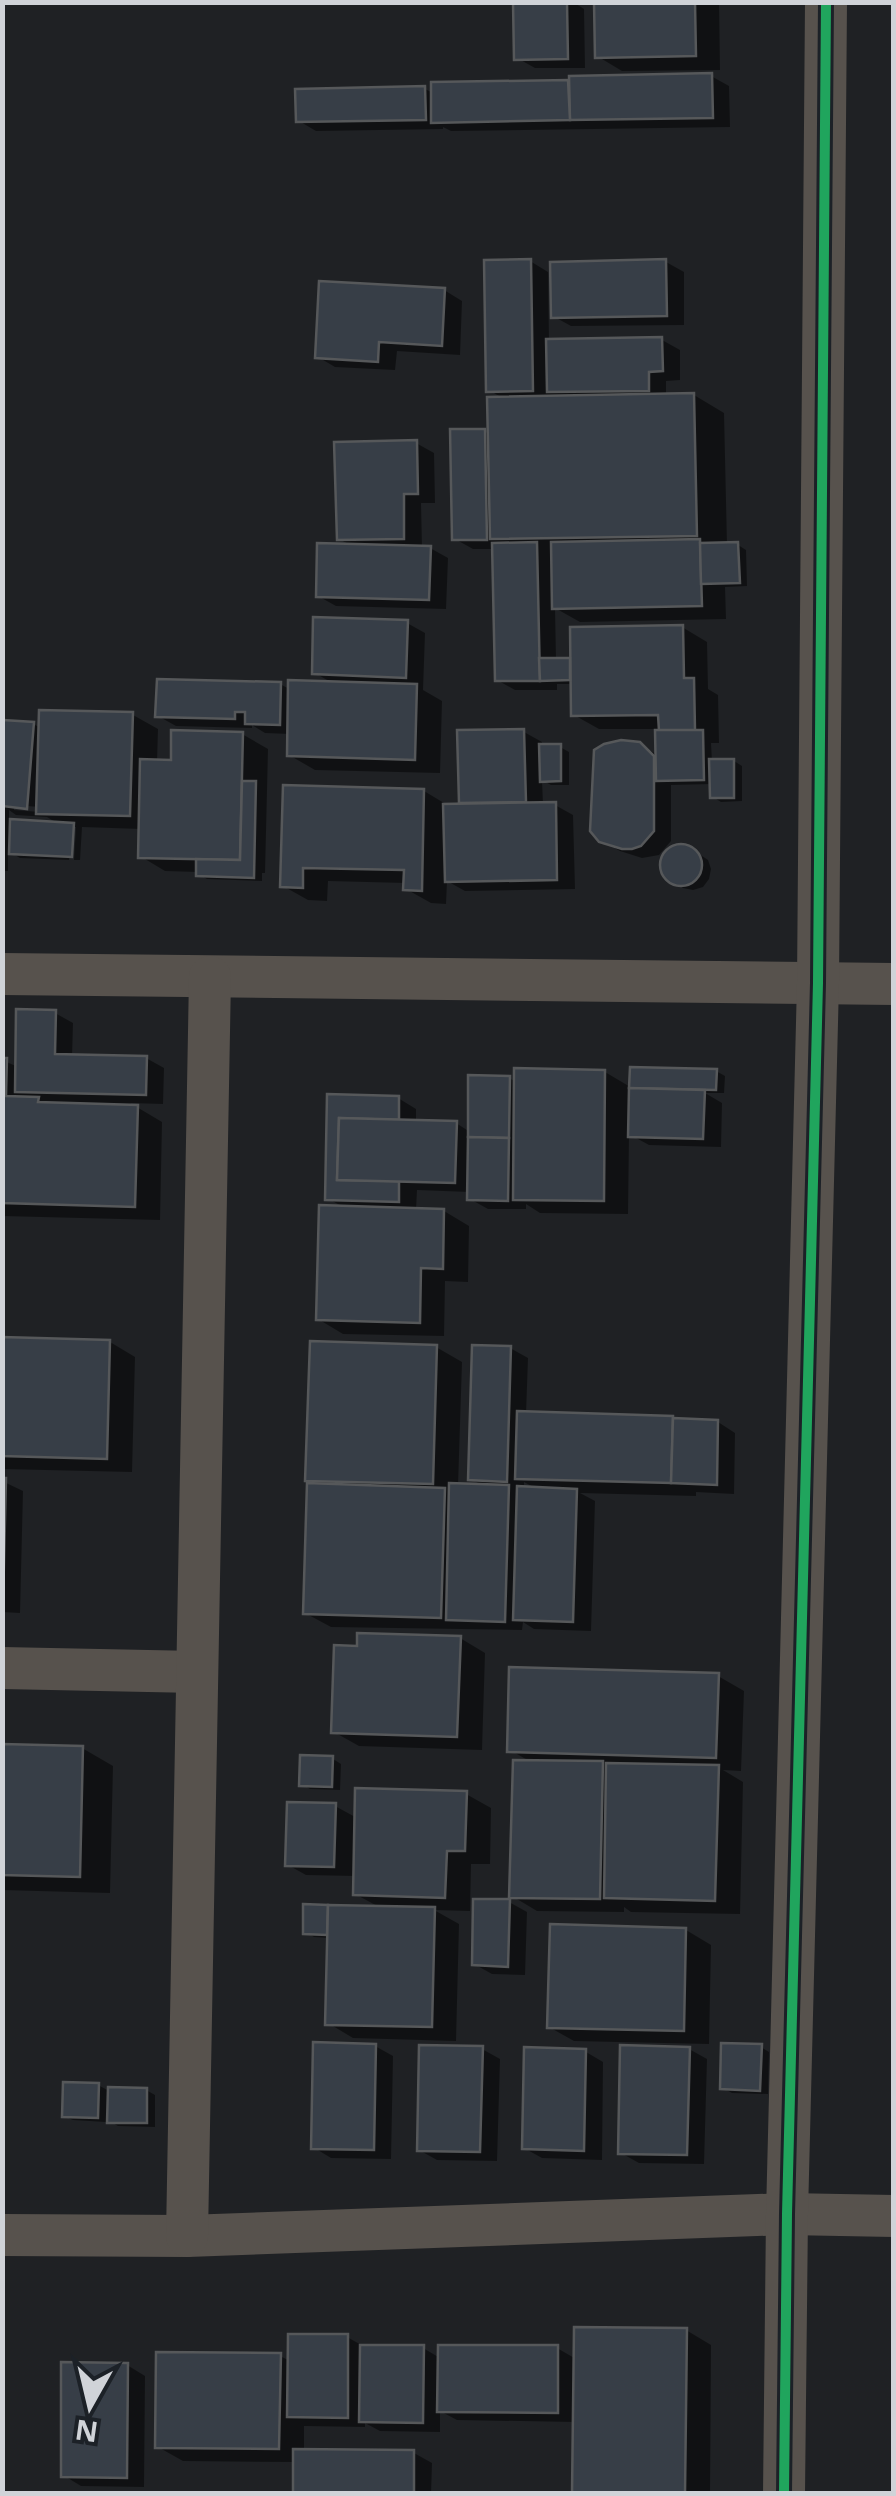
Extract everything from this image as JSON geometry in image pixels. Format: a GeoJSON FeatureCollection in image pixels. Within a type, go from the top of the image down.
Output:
{"type":"FeatureCollection","features":[{"type":"Feature","properties":{"kind":"street"},"geometry":{"type":"LineString","coordinates":[[784,2494],[818,984],[826,2]]}},
{"type":"Feature","properties":{"kind":"street"},"geometry":{"type":"LineString","coordinates":[[2,974],[894,984]]}},
{"type":"Feature","properties":{"kind":"street"},"geometry":{"type":"LineString","coordinates":[[187,2236],[210,977]]}},
{"type":"Feature","properties":{"kind":"street"},"geometry":{"type":"LineString","coordinates":[[2,1668],[197,1672]]}},
{"type":"Feature","properties":{"kind":"street"},"geometry":{"type":"LineString","coordinates":[[2,2235],[187,2236],[788,2214],[894,2216]]}},
{"type":"Feature","properties":{"kind":"building"},"geometry":{"type":"Polygon","coordinates":[[[513,2],[567,2],[568,59],[514,60],[513,2]]]}},
{"type":"Feature","properties":{"kind":"building"},"geometry":{"type":"Polygon","coordinates":[[[594,2],[695,2],[696,56],[595,58],[594,2]]]}},
{"type":"Feature","properties":{"kind":"building"},"geometry":{"type":"Polygon","coordinates":[[[712,73],[713,118],[570,120],[569,76],[712,73]]]}},
{"type":"Feature","properties":{"kind":"building"},"geometry":{"type":"Polygon","coordinates":[[[568,80],[570,120],[431,123],[431,82],[568,80]]]}},
{"type":"Feature","properties":{"kind":"building"},"geometry":{"type":"Polygon","coordinates":[[[425,86],[426,120],[296,122],[295,89],[425,86]]]}},
{"type":"Feature","properties":{"kind":"building"},"geometry":{"type":"Polygon","coordinates":[[[531,259],[533,391],[486,392],[484,260],[531,259]]]}},
{"type":"Feature","properties":{"kind":"building"},"geometry":{"type":"Polygon","coordinates":[[[666,259],[667,316],[551,318],[550,262],[666,259]]]}},
{"type":"Feature","properties":{"kind":"building"},"geometry":{"type":"Polygon","coordinates":[[[319,281],[445,288],[442,346],[379,342],[378,362],[315,358],[319,281]]]}},
{"type":"Feature","properties":{"kind":"building"},"geometry":{"type":"Polygon","coordinates":[[[662,337],[663,371],[649,372],[649,391],[547,392],[546,339],[662,337]]]}},
{"type":"Feature","properties":{"kind":"building"},"geometry":{"type":"Polygon","coordinates":[[[694,393],[697,536],[490,539],[487,397],[694,393]]]}},
{"type":"Feature","properties":{"kind":"building"},"geometry":{"type":"Polygon","coordinates":[[[450,429],[485,429],[487,540],[452,540],[450,429]]]}},
{"type":"Feature","properties":{"kind":"building"},"geometry":{"type":"Polygon","coordinates":[[[417,440],[418,494],[404,494],[404,539],[337,540],[334,442],[417,440]]]}},
{"type":"Feature","properties":{"kind":"building"},"geometry":{"type":"Polygon","coordinates":[[[700,539],[702,606],[552,609],[551,542],[700,539]]]}},
{"type":"Feature","properties":{"kind":"building"},"geometry":{"type":"Polygon","coordinates":[[[537,542],[540,681],[495,681],[492,543],[537,542]]]}},
{"type":"Feature","properties":{"kind":"building"},"geometry":{"type":"Polygon","coordinates":[[[738,542],[740,583],[701,584],[700,543],[738,542]]]}},
{"type":"Feature","properties":{"kind":"building"},"geometry":{"type":"Polygon","coordinates":[[[317,543],[431,546],[429,600],[316,597],[317,543]]]}},
{"type":"Feature","properties":{"kind":"building"},"geometry":{"type":"Polygon","coordinates":[[[313,617],[408,620],[406,678],[312,674],[313,617]]]}},
{"type":"Feature","properties":{"kind":"building"},"geometry":{"type":"Polygon","coordinates":[[[683,625],[684,678],[694,678],[695,730],[659,731],[658,715],[571,716],[570,627],[683,625]]]}},
{"type":"Feature","properties":{"kind":"building"},"geometry":{"type":"Polygon","coordinates":[[[539,658],[570,658],[570,680],[540,681],[539,658]]]}},
{"type":"Feature","properties":{"kind":"building"},"geometry":{"type":"Polygon","coordinates":[[[157,679],[281,682],[280,725],[245,724],[245,712],[235,712],[235,719],[155,717],[157,679]]]}},
{"type":"Feature","properties":{"kind":"building"},"geometry":{"type":"Polygon","coordinates":[[[288,680],[417,684],[415,760],[287,756],[288,680]]]}},
{"type":"Feature","properties":{"kind":"building"},"geometry":{"type":"Polygon","coordinates":[[[39,710],[133,712],[130,816],[36,814],[39,710]]]}},
{"type":"Feature","properties":{"kind":"building"},"geometry":{"type":"Polygon","coordinates":[[[3,720],[34,722],[27,809],[2,806],[3,720]]]}},
{"type":"Feature","properties":{"kind":"building"},"geometry":{"type":"Polygon","coordinates":[[[524,729],[526,802],[459,803],[457,730],[524,729]]]}},
{"type":"Feature","properties":{"kind":"building"},"geometry":{"type":"Polygon","coordinates":[[[171,730],[243,732],[240,860],[138,858],[140,759],[171,760],[171,730]]]}},
{"type":"Feature","properties":{"kind":"building"},"geometry":{"type":"Polygon","coordinates":[[[655,730],[703,730],[704,780],[656,781],[655,730]]]}},
{"type":"Feature","properties":{"kind":"building"},"geometry":{"type":"Polygon","coordinates":[[[621,740],[640,742],[654,756],[654,831],[641,846],[632,849],[599,842],[590,831],[594,750],[621,740]]]}},
{"type":"Feature","properties":{"kind":"building"},"geometry":{"type":"Polygon","coordinates":[[[539,744],[561,744],[561,781],[540,782],[539,744]]]}},
{"type":"Feature","properties":{"kind":"building"},"geometry":{"type":"Polygon","coordinates":[[[709,759],[734,759],[734,798],[710,798],[709,759]]]}},
{"type":"Feature","properties":{"kind":"building"},"geometry":{"type":"Polygon","coordinates":[[[242,781],[256,781],[254,878],[196,876],[196,859],[240,860],[242,781]]]}},
{"type":"Feature","properties":{"kind":"building"},"geometry":{"type":"Polygon","coordinates":[[[283,785],[424,789],[422,891],[403,890],[404,870],[303,868],[303,888],[280,887],[283,785]]]}},
{"type":"Feature","properties":{"kind":"building"},"geometry":{"type":"Polygon","coordinates":[[[556,802],[557,880],[445,882],[443,804],[556,802]]]}},
{"type":"Feature","properties":{"kind":"building"},"geometry":{"type":"Polygon","coordinates":[[[10,819],[74,823],[72,857],[9,854],[10,819]]]}},
{"type":"Feature","properties":{"kind":"building"},"geometry":{"type":"Polygon","coordinates":[[[681,844],[696,850],[702,865],[696,880],[681,886],[666,880],[660,865],[666,850],[681,844]]]}},
{"type":"Feature","properties":{"kind":"building"},"geometry":{"type":"Polygon","coordinates":[[[16,1009],[56,1010],[55,1054],[147,1056],[146,1095],[15,1092],[16,1009]]]}},
{"type":"Feature","properties":{"kind":"building"},"geometry":{"type":"Polygon","coordinates":[[[2,1058],[7,1058],[6,1096],[39,1097],[38,1102],[138,1105],[135,1207],[2,1203],[2,1058]]]}},
{"type":"Feature","properties":{"kind":"building"},"geometry":{"type":"Polygon","coordinates":[[[630,1067],[717,1069],[716,1090],[629,1088],[630,1067]]]}},
{"type":"Feature","properties":{"kind":"building"},"geometry":{"type":"Polygon","coordinates":[[[514,1068],[605,1070],[604,1201],[513,1200],[514,1068]]]}},
{"type":"Feature","properties":{"kind":"building"},"geometry":{"type":"Polygon","coordinates":[[[468,1075],[510,1076],[509,1138],[468,1137],[468,1075]]]}},
{"type":"Feature","properties":{"kind":"building"},"geometry":{"type":"Polygon","coordinates":[[[629,1088],[705,1090],[703,1139],[628,1137],[629,1088]]]}},
{"type":"Feature","properties":{"kind":"building"},"geometry":{"type":"Polygon","coordinates":[[[327,1094],[399,1096],[399,1120],[339,1118],[337,1180],[399,1181],[399,1202],[325,1200],[327,1094]]]}},
{"type":"Feature","properties":{"kind":"building"},"geometry":{"type":"Polygon","coordinates":[[[339,1118],[457,1121],[455,1183],[337,1180],[339,1118]]]}},
{"type":"Feature","properties":{"kind":"building"},"geometry":{"type":"Polygon","coordinates":[[[468,1137],[509,1138],[508,1201],[467,1200],[468,1137]]]}},
{"type":"Feature","properties":{"kind":"building"},"geometry":{"type":"Polygon","coordinates":[[[319,1205],[444,1209],[443,1269],[421,1268],[420,1323],[316,1320],[319,1205]]]}},
{"type":"Feature","properties":{"kind":"building"},"geometry":{"type":"Polygon","coordinates":[[[2,1337],[110,1340],[107,1459],[2,1456],[2,1337]]]}},
{"type":"Feature","properties":{"kind":"building"},"geometry":{"type":"Polygon","coordinates":[[[310,1341],[437,1345],[433,1484],[305,1481],[310,1341]]]}},
{"type":"Feature","properties":{"kind":"building"},"geometry":{"type":"Polygon","coordinates":[[[472,1345],[511,1346],[507,1482],[468,1480],[472,1345]]]}},
{"type":"Feature","properties":{"kind":"building"},"geometry":{"type":"Polygon","coordinates":[[[517,1411],[673,1416],[671,1483],[515,1479],[517,1411]]]}},
{"type":"Feature","properties":{"kind":"building"},"geometry":{"type":"Polygon","coordinates":[[[673,1418],[718,1420],[717,1485],[671,1483],[673,1418]]]}},
{"type":"Feature","properties":{"kind":"building"},"geometry":{"type":"Polygon","coordinates":[[[2,1478],[6,1478],[3,1604],[2,1604],[2,1478]]]}},
{"type":"Feature","properties":{"kind":"building"},"geometry":{"type":"Polygon","coordinates":[[[307,1483],[445,1488],[441,1618],[303,1614],[307,1483]]]}},
{"type":"Feature","properties":{"kind":"building"},"geometry":{"type":"Polygon","coordinates":[[[449,1483],[509,1485],[505,1622],[446,1620],[449,1483]]]}},
{"type":"Feature","properties":{"kind":"building"},"geometry":{"type":"Polygon","coordinates":[[[517,1486],[577,1489],[573,1622],[513,1620],[517,1486]]]}},
{"type":"Feature","properties":{"kind":"building"},"geometry":{"type":"Polygon","coordinates":[[[357,1633],[461,1636],[457,1737],[331,1733],[334,1645],[357,1646],[357,1633]]]}},
{"type":"Feature","properties":{"kind":"building"},"geometry":{"type":"Polygon","coordinates":[[[509,1667],[719,1673],[716,1758],[507,1752],[509,1667]]]}},
{"type":"Feature","properties":{"kind":"building"},"geometry":{"type":"Polygon","coordinates":[[[2,1744],[83,1746],[80,1877],[2,1875],[2,1744]]]}},
{"type":"Feature","properties":{"kind":"building"},"geometry":{"type":"Polygon","coordinates":[[[300,1755],[333,1756],[332,1787],[299,1786],[300,1755]]]}},
{"type":"Feature","properties":{"kind":"building"},"geometry":{"type":"Polygon","coordinates":[[[513,1760],[603,1761],[600,1899],[509,1898],[513,1760]]]}},
{"type":"Feature","properties":{"kind":"building"},"geometry":{"type":"Polygon","coordinates":[[[606,1763],[719,1765],[715,1901],[604,1898],[606,1763]]]}},
{"type":"Feature","properties":{"kind":"building"},"geometry":{"type":"Polygon","coordinates":[[[355,1788],[467,1791],[465,1851],[447,1851],[445,1898],[353,1895],[355,1788]]]}},
{"type":"Feature","properties":{"kind":"building"},"geometry":{"type":"Polygon","coordinates":[[[287,1802],[336,1803],[334,1867],[285,1866],[287,1802]]]}},
{"type":"Feature","properties":{"kind":"building"},"geometry":{"type":"Polygon","coordinates":[[[473,1899],[510,1899],[508,1967],[472,1965],[473,1899]]]}},
{"type":"Feature","properties":{"kind":"building"},"geometry":{"type":"Polygon","coordinates":[[[303,1904],[328,1905],[327,1935],[303,1934],[303,1904]]]}},
{"type":"Feature","properties":{"kind":"building"},"geometry":{"type":"Polygon","coordinates":[[[328,1905],[435,1907],[432,2027],[325,2025],[328,1905]]]}},
{"type":"Feature","properties":{"kind":"building"},"geometry":{"type":"Polygon","coordinates":[[[550,1924],[686,1928],[684,2031],[547,2028],[550,1924]]]}},
{"type":"Feature","properties":{"kind":"building"},"geometry":{"type":"Polygon","coordinates":[[[313,2042],[376,2044],[374,2150],[311,2149],[313,2042]]]}},
{"type":"Feature","properties":{"kind":"building"},"geometry":{"type":"Polygon","coordinates":[[[721,2043],[762,2044],[760,2091],[720,2089],[721,2043]]]}},
{"type":"Feature","properties":{"kind":"building"},"geometry":{"type":"Polygon","coordinates":[[[419,2045],[483,2046],[480,2152],[417,2151],[419,2045]]]}},
{"type":"Feature","properties":{"kind":"building"},"geometry":{"type":"Polygon","coordinates":[[[620,2045],[690,2047],[687,2155],[618,2154],[620,2045]]]}},
{"type":"Feature","properties":{"kind":"building"},"geometry":{"type":"Polygon","coordinates":[[[524,2047],[586,2049],[584,2151],[522,2149],[524,2047]]]}},
{"type":"Feature","properties":{"kind":"building"},"geometry":{"type":"Polygon","coordinates":[[[63,2082],[99,2083],[98,2118],[62,2117],[63,2082]]]}},
{"type":"Feature","properties":{"kind":"building"},"geometry":{"type":"Polygon","coordinates":[[[108,2087],[147,2088],[147,2123],[107,2123],[108,2087]]]}},
{"type":"Feature","properties":{"kind":"building"},"geometry":{"type":"Polygon","coordinates":[[[574,2327],[687,2328],[685,2494],[572,2494],[574,2327]]]}},
{"type":"Feature","properties":{"kind":"building"},"geometry":{"type":"Polygon","coordinates":[[[288,2334],[348,2334],[348,2418],[287,2417],[288,2334]]]}},
{"type":"Feature","properties":{"kind":"building"},"geometry":{"type":"Polygon","coordinates":[[[360,2345],[424,2345],[423,2423],[359,2422],[360,2345]]]}},
{"type":"Feature","properties":{"kind":"building"},"geometry":{"type":"Polygon","coordinates":[[[438,2345],[558,2345],[558,2413],[437,2412],[438,2345]]]}},
{"type":"Feature","properties":{"kind":"building"},"geometry":{"type":"Polygon","coordinates":[[[156,2352],[281,2353],[279,2449],[155,2448],[156,2352]]]}},
{"type":"Feature","properties":{"kind":"building"},"geometry":{"type":"Polygon","coordinates":[[[61,2362],[128,2363],[127,2478],[61,2477],[61,2362]]]}},
{"type":"Feature","properties":{"kind":"building"},"geometry":{"type":"Polygon","coordinates":[[[293,2449],[414,2450],[414,2494],[293,2494],[293,2449]]]}},
{"type":"Feature","properties":{"kind":"cycle path"},"geometry":{"type":"LineString","coordinates":[[784,2494],[787,2214],[818,983],[826,2]]}}]}
